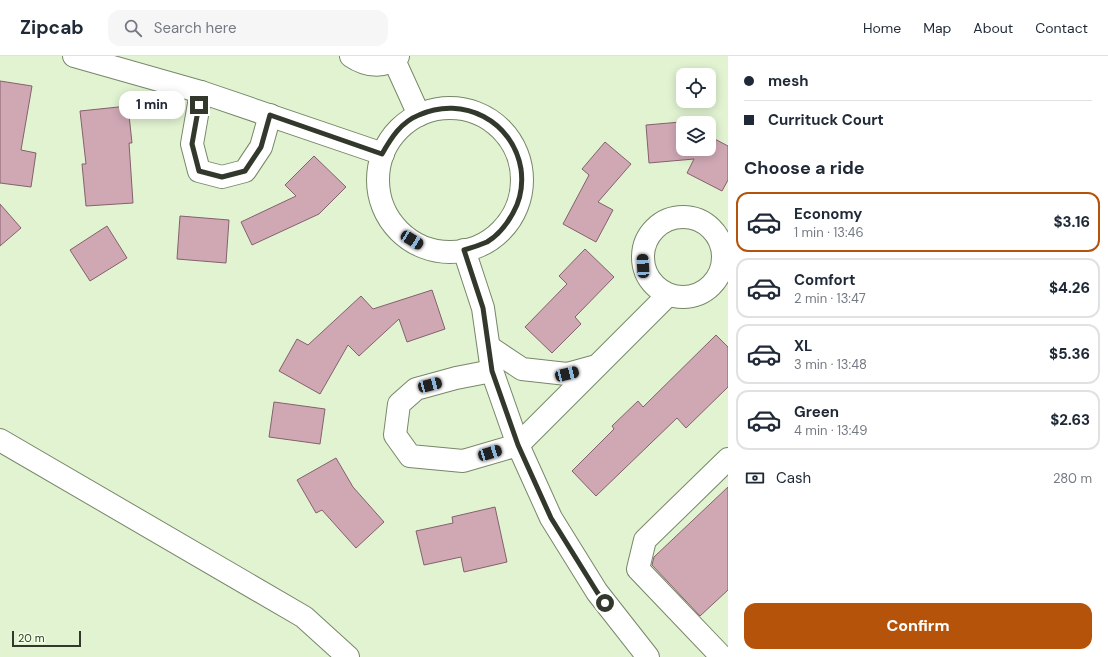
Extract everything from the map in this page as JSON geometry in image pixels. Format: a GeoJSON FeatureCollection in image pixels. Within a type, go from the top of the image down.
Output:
{"type":"FeatureCollection","features":[{"type":"Feature","properties":{"kind":"street"},"geometry":{"type":"LineString","coordinates":[[74,56],[103,60],[382,154]]}},
{"type":"Feature","properties":{"kind":"street"},"geometry":{"type":"LineString","coordinates":[[351,56],[370,65],[382,64],[396,58],[419,115]]}},
{"type":"Feature","properties":{"kind":"street"},"geometry":{"type":"LineString","coordinates":[[201,92],[192,144],[199,171],[222,177],[245,171],[261,147],[270,115]]}},
{"type":"Feature","properties":{"kind":"street"},"geometry":{"type":"LineString","coordinates":[[442,108],[466,109],[489,119],[503,131],[507,135],[519,157],[522,181],[518,204],[506,226],[487,242],[464,250],[442,252],[421,246],[402,234],[388,217],[380,197],[378,175],[382,154],[391,138],[403,125],[419,115],[442,108]]}},
{"type":"Feature","properties":{"kind":"street"},"geometry":{"type":"LineString","coordinates":[[464,250],[483,308],[492,371],[518,445],[551,518],[597,592],[648,657]]}},
{"type":"Feature","properties":{"kind":"street"},"geometry":{"type":"LineString","coordinates":[[492,371],[456,378],[416,389],[399,404],[395,435],[410,456],[463,461],[518,445],[668,295]]}},
{"type":"Feature","properties":{"kind":"street"},"geometry":{"type":"LineString","coordinates":[[489,347],[522,369],[567,374],[596,366]]}},
{"type":"Feature","properties":{"kind":"street"},"geometry":{"type":"LineString","coordinates":[[0,440],[304,617],[348,657]]}},
{"type":"Feature","properties":{"kind":"street"},"geometry":{"type":"LineString","coordinates":[[722,648],[638,569],[645,540],[728,459]]}},
{"type":"Feature","properties":{"kind":"building"},"geometry":{"type":"Polygon","coordinates":[[[0,81],[32,86],[21,150],[36,153],[31,187],[0,183],[0,81]]]}},
{"type":"Feature","properties":{"kind":"building"},"geometry":{"type":"Polygon","coordinates":[[[128,106],[132,143],[129,143],[133,203],[86,206],[82,164],[86,164],[80,111],[128,106]]]}},
{"type":"Feature","properties":{"kind":"building"},"geometry":{"type":"Polygon","coordinates":[[[676,122],[676,156],[716,156],[716,140],[728,146],[728,180],[722,191],[687,173],[694,159],[649,163],[646,125],[676,122]]]}},
{"type":"Feature","properties":{"kind":"building"},"geometry":{"type":"Polygon","coordinates":[[[605,142],[631,164],[598,202],[613,210],[596,242],[563,224],[589,175],[582,169],[605,142]]]}},
{"type":"Feature","properties":{"kind":"building"},"geometry":{"type":"Polygon","coordinates":[[[314,156],[346,187],[319,214],[252,245],[241,222],[296,196],[285,185],[314,156]]]}},
{"type":"Feature","properties":{"kind":"building"},"geometry":{"type":"Polygon","coordinates":[[[0,204],[21,228],[0,246],[0,204]]]}},
{"type":"Feature","properties":{"kind":"building"},"geometry":{"type":"Polygon","coordinates":[[[180,216],[229,220],[226,263],[177,259],[180,216]]]}},
{"type":"Feature","properties":{"kind":"building"},"geometry":{"type":"Polygon","coordinates":[[[107,226],[127,258],[90,281],[70,250],[107,226]]]}},
{"type":"Feature","properties":{"kind":"building"},"geometry":{"type":"Polygon","coordinates":[[[585,249],[614,277],[575,317],[581,324],[552,353],[525,327],[567,284],[559,276],[585,249]]]}},
{"type":"Feature","properties":{"kind":"building"},"geometry":{"type":"Polygon","coordinates":[[[432,290],[445,329],[407,342],[399,319],[359,356],[348,345],[320,394],[279,371],[297,339],[308,345],[361,296],[373,309],[432,290]]]}},
{"type":"Feature","properties":{"kind":"building"},"geometry":{"type":"Polygon","coordinates":[[[716,335],[728,347],[728,387],[686,428],[677,418],[596,496],[572,471],[614,429],[612,426],[638,401],[643,407],[716,335]]]}},
{"type":"Feature","properties":{"kind":"building"},"geometry":{"type":"Polygon","coordinates":[[[274,402],[325,409],[320,444],[269,437],[274,402]]]}},
{"type":"Feature","properties":{"kind":"building"},"geometry":{"type":"Polygon","coordinates":[[[336,458],[353,487],[384,522],[356,548],[322,510],[316,513],[297,480],[336,458]]]}},
{"type":"Feature","properties":{"kind":"building"},"geometry":{"type":"Polygon","coordinates":[[[728,487],[728,590],[700,616],[652,565],[654,557],[728,487]]]}},
{"type":"Feature","properties":{"kind":"building"},"geometry":{"type":"Polygon","coordinates":[[[495,507],[507,562],[464,572],[461,557],[424,565],[416,531],[453,523],[452,517],[495,507]]]}},
{"type":"Feature","properties":{"kind":"route"},"geometry":{"type":"LineString","coordinates":[[199,105],[192,144],[199,171],[222,177],[245,171],[261,147],[270,115],[382,154],[391,138],[403,125],[419,115],[442,108],[466,109],[489,119],[507,135],[519,157],[522,181],[518,204],[506,226],[487,242],[464,250],[483,308],[492,371],[518,445],[551,518],[605,603]]}}]}
